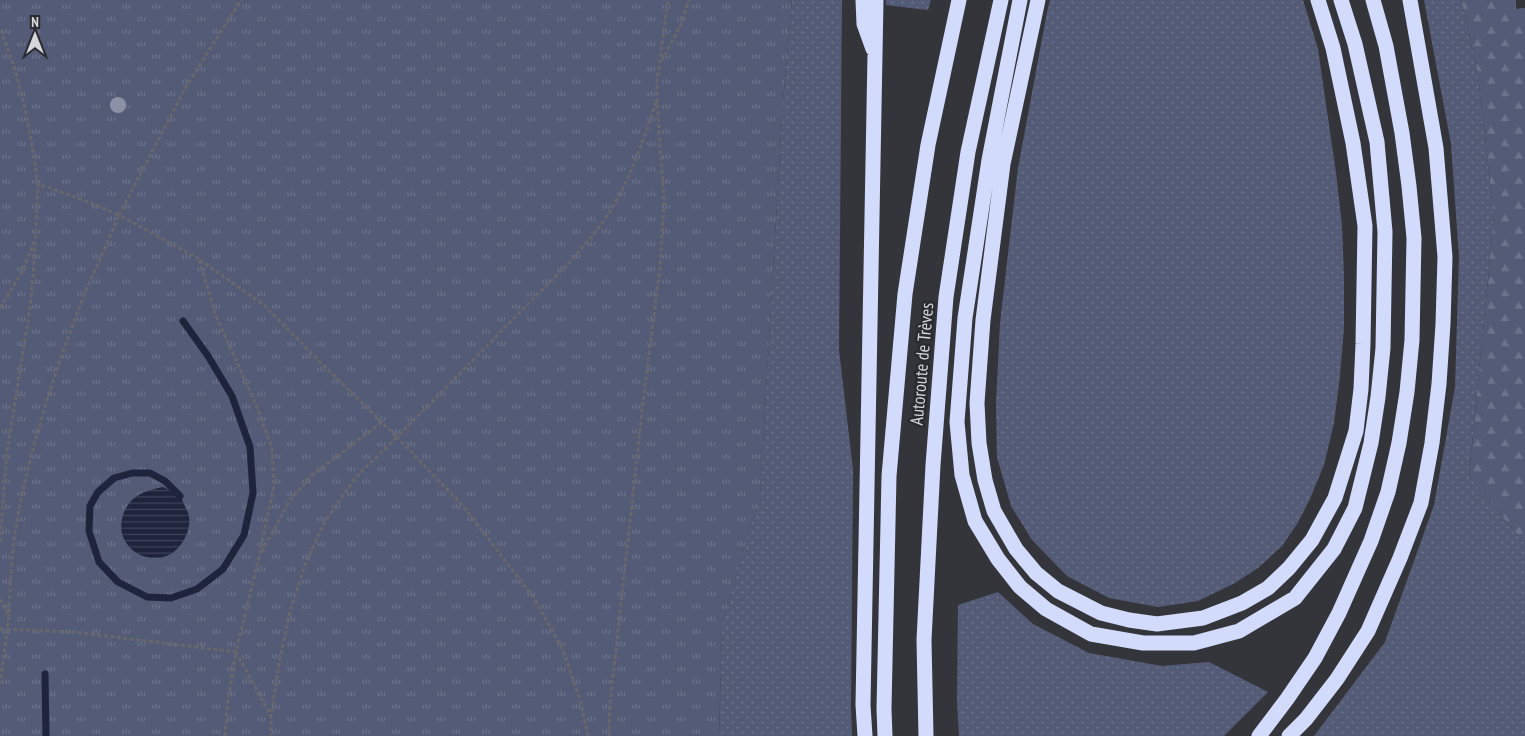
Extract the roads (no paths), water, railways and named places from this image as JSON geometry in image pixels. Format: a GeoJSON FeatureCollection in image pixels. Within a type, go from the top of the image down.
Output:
{"type":"FeatureCollection","features":[{"type":"Feature","properties":{"kind":"highway"},"geometry":{"type":"LineString","coordinates":[[863,0],[864,24],[876,57]]}},
{"type":"Feature","properties":{"kind":"highway"},"geometry":{"type":"LineString","coordinates":[[865,736],[863,705],[876,0]]}},
{"type":"Feature","properties":{"kind":"highway","name":"Autoroute de Trèves"},"geometry":{"type":"LineString","coordinates":[[885,736],[889,476],[905,294],[928,145],[959,0]]}},
{"type":"Feature","properties":{"kind":"highway","name":"Autoroute de Trèves"},"geometry":{"type":"LineString","coordinates":[[926,736],[924,640],[933,465],[946,297],[968,152],[1001,0]]}},
{"type":"Feature","properties":{"kind":"highway"},"geometry":{"type":"LineString","coordinates":[[1020,0],[989,160],[965,318],[958,422],[962,475],[975,521],[998,559],[1020,587],[1046,609],[1091,634],[1143,643],[1194,643],[1239,631],[1296,598],[1334,550],[1355,508],[1371,443],[1382,358],[1385,232],[1377,142],[1355,44],[1341,0]]}},
{"type":"Feature","properties":{"kind":"highway"},"geometry":{"type":"LineString","coordinates":[[1038,0],[1003,164],[984,320],[978,403],[980,443],[985,480],[994,511],[1016,550],[1036,573],[1058,591],[1101,613],[1157,624],[1203,618],[1242,603],[1268,588],[1289,568],[1312,540],[1335,498],[1356,431],[1361,389],[1363,344],[1365,226],[1347,114],[1333,48],[1318,0]]}},
{"type":"Feature","properties":{"kind":"highway"},"geometry":{"type":"LineString","coordinates":[[1260,736],[1315,658],[1339,612],[1371,541],[1388,492],[1399,443],[1407,392],[1412,340],[1414,238],[1402,133],[1386,46],[1373,0]]}},
{"type":"Feature","properties":{"kind":"highway"},"geometry":{"type":"LineString","coordinates":[[1289,736],[1306,719],[1337,679],[1368,631],[1400,558],[1421,503],[1432,443],[1440,376],[1445,257],[1436,148],[1410,0]]}},
{"type":"Feature","properties":{"kind":"waterway"},"geometry":{"type":"LineString","coordinates":[[180,496],[165,481],[150,473],[132,473],[114,478],[98,492],[90,506],[89,531],[99,562],[118,582],[147,597],[171,598],[197,589],[223,569],[244,535],[253,493],[250,447],[232,396],[208,356],[183,321]]}},
{"type":"Feature","properties":{"kind":"waterway"},"geometry":{"type":"LineString","coordinates":[[45,674],[46,736]]}}]}
